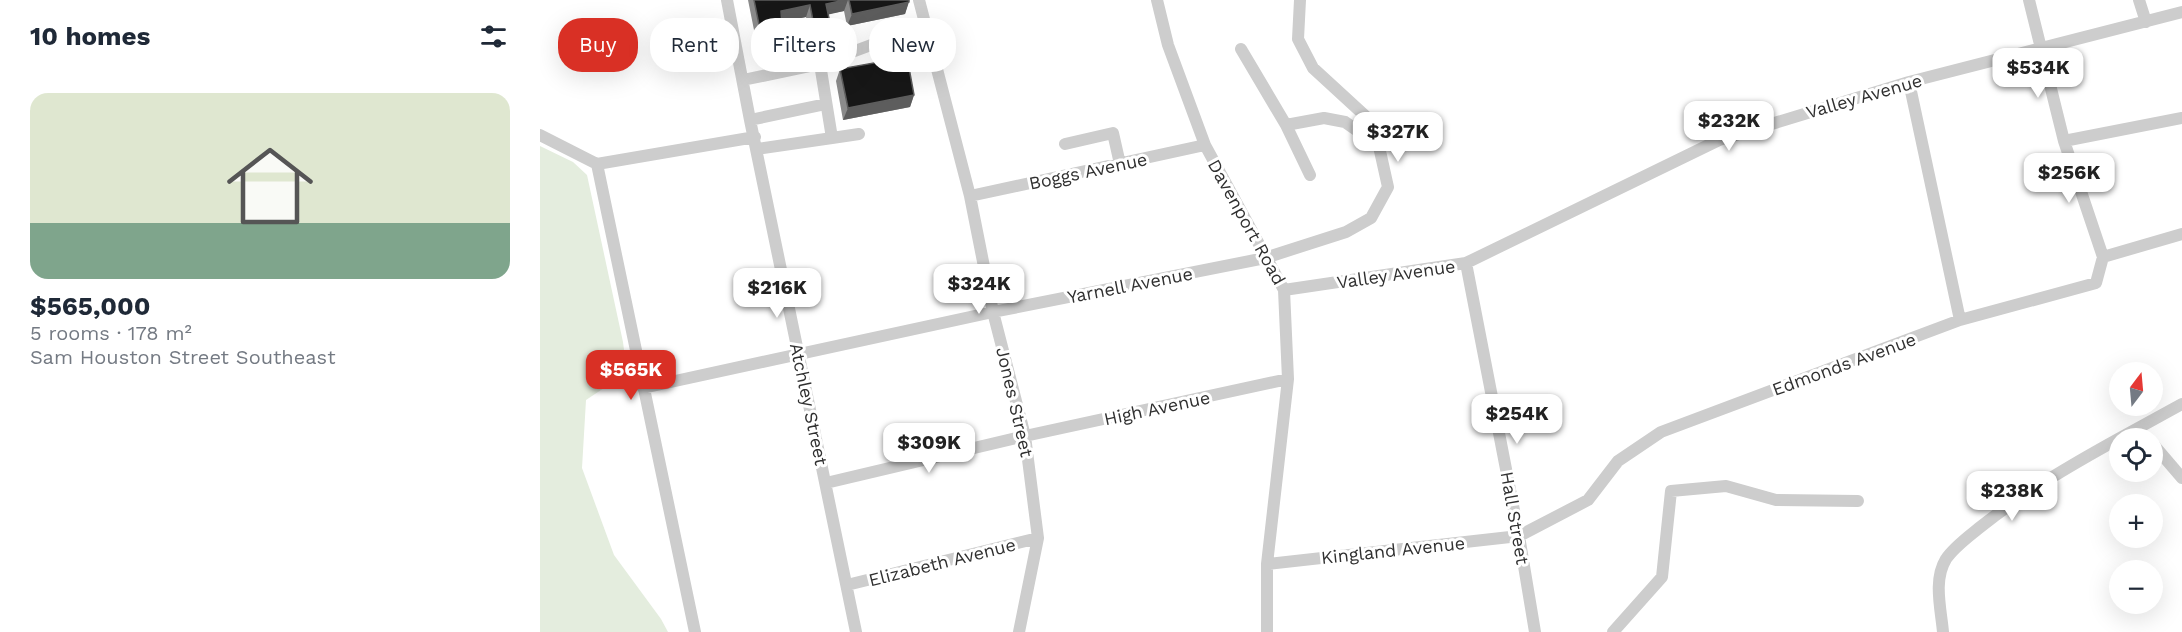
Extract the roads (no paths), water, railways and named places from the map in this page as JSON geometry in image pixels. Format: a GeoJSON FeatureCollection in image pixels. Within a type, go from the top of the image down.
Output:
{"type":"FeatureCollection","features":[{"type":"Feature","properties":{"kind":"street","name":"Atchley Street"},"geometry":{"type":"LineString","coordinates":[[727,0],[856,632]]}},
{"type":"Feature","properties":{"kind":"street","name":"Jones Street"},"geometry":{"type":"LineString","coordinates":[[919,0],[923,18]]}},
{"type":"Feature","properties":{"kind":"street","name":"Davenport Road"},"geometry":{"type":"LineString","coordinates":[[1157,0],[1168,45],[1205,145],[1284,290],[1288,379],[1267,564],[1267,632]]}},
{"type":"Feature","properties":{"kind":"street","name":"Yarnell Avenue"},"geometry":{"type":"LineString","coordinates":[[643,388],[993,312],[1265,258],[1346,232],[1371,218],[1388,187],[1374,124],[1313,68],[1298,39],[1300,0]]}},
{"type":"Feature","properties":{"kind":"street"},"geometry":{"type":"LineString","coordinates":[[2029,0],[2064,141],[2103,257],[2182,234]]}},
{"type":"Feature","properties":{"kind":"street"},"geometry":{"type":"LineString","coordinates":[[2139,0],[2145,22]]}},
{"type":"Feature","properties":{"kind":"street","name":"Valley Avenue"},"geometry":{"type":"LineString","coordinates":[[1284,290],[1466,263],[1719,140],[1909,82],[2182,12]]}},
{"type":"Feature","properties":{"kind":"street"},"geometry":{"type":"LineString","coordinates":[[1241,49],[1286,125],[1310,175]]}},
{"type":"Feature","properties":{"kind":"street"},"geometry":{"type":"LineString","coordinates":[[743,80],[782,72]]}},
{"type":"Feature","properties":{"kind":"street"},"geometry":{"type":"LineString","coordinates":[[821,72],[832,138]]}},
{"type":"Feature","properties":{"kind":"street","name":"Jones Street"},"geometry":{"type":"LineString","coordinates":[[937,72],[970,195],[993,312],[1025,436],[1038,538],[1019,632]]}},
{"type":"Feature","properties":{"kind":"street"},"geometry":{"type":"LineString","coordinates":[[1909,82],[1960,320]]}},
{"type":"Feature","properties":{"kind":"street"},"geometry":{"type":"LineString","coordinates":[[750,120],[826,104]]}},
{"type":"Feature","properties":{"kind":"street"},"geometry":{"type":"LineString","coordinates":[[1286,125],[1324,118],[1345,122],[1378,145]]}},
{"type":"Feature","properties":{"kind":"street"},"geometry":{"type":"LineString","coordinates":[[2064,141],[2182,118]]}},
{"type":"Feature","properties":{"kind":"street"},"geometry":{"type":"LineString","coordinates":[[1065,144],[1113,133],[1120,164]]}},
{"type":"Feature","properties":{"kind":"street"},"geometry":{"type":"LineString","coordinates":[[540,135],[597,164],[756,143],[859,134]]}},
{"type":"Feature","properties":{"kind":"street","name":"Boggs Avenue"},"geometry":{"type":"LineString","coordinates":[[970,195],[1205,145]]}},
{"type":"Feature","properties":{"kind":"street"},"geometry":{"type":"LineString","coordinates":[[597,164],[694,632]]}},
{"type":"Feature","properties":{"kind":"street","name":"Edmonds Avenue"},"geometry":{"type":"LineString","coordinates":[[1520,536],[1588,500],[1618,461],[1660,432],[1960,320],[2096,283],[2103,257]]}},
{"type":"Feature","properties":{"kind":"street","name":"Hall Street"},"geometry":{"type":"LineString","coordinates":[[1466,263],[1520,536],[1535,632]]}},
{"type":"Feature","properties":{"kind":"street","name":"High Avenue"},"geometry":{"type":"LineString","coordinates":[[826,483],[1025,436],[1288,379]]}},
{"type":"Feature","properties":{"kind":"street"},"geometry":{"type":"LineString","coordinates":[[2140,427],[2182,404]]}},
{"type":"Feature","properties":{"kind":"street"},"geometry":{"type":"LineString","coordinates":[[1943,632],[1939,579],[1946,560],[1961,543],[1993,517],[2067,468],[2109,444]]}},
{"type":"Feature","properties":{"kind":"street"},"geometry":{"type":"LineString","coordinates":[[2163,457],[2182,478]]}},
{"type":"Feature","properties":{"kind":"street"},"geometry":{"type":"LineString","coordinates":[[1613,632],[1662,577],[1671,491],[1726,486],[1776,500],[1858,501]]}},
{"type":"Feature","properties":{"kind":"street","name":"Kingland Avenue"},"geometry":{"type":"LineString","coordinates":[[1267,564],[1520,536]]}},
{"type":"Feature","properties":{"kind":"street","name":"Elizabeth Avenue"},"geometry":{"type":"LineString","coordinates":[[847,585],[1038,538]]}}]}
